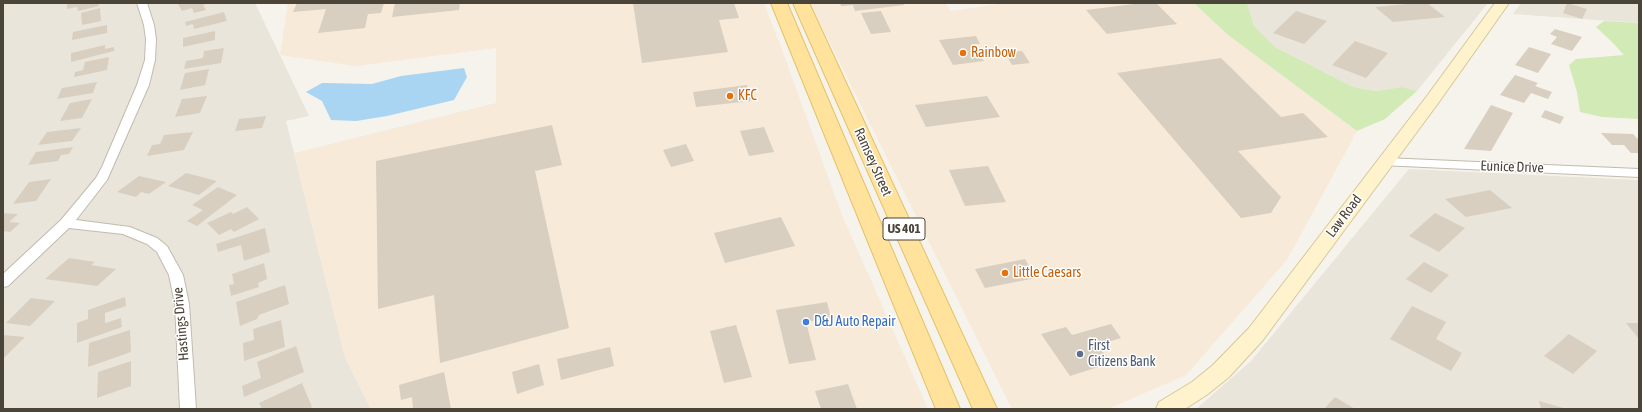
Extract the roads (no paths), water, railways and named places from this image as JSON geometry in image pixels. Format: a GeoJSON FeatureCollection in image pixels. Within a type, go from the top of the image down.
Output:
{"type":"FeatureCollection","features":[{"type":"Feature","properties":{"kind":"main road","name":"Ramsey Street"},"geometry":{"type":"LineString","coordinates":[[779,3],[948,409]]}},
{"type":"Feature","properties":{"kind":"main road","name":"Ramsey Street"},"geometry":{"type":"LineString","coordinates":[[801,3],[985,409]]}},
{"type":"Feature","properties":{"kind":"street"},"geometry":{"type":"LineString","coordinates":[[3,282],[66,223],[101,180],[144,85],[150,60],[152,39],[142,3]]}},
{"type":"Feature","properties":{"kind":"street","name":"Law Road"},"geometry":{"type":"LineString","coordinates":[[1167,409],[1200,388],[1240,353],[1385,162],[1502,3]]}},
{"type":"Feature","properties":{"kind":"street","name":"Eunice Drive"},"geometry":{"type":"LineString","coordinates":[[1385,162],[1639,173]]}},
{"type":"Feature","properties":{"kind":"street","name":"Hastings Drive"},"geometry":{"type":"LineString","coordinates":[[66,223],[125,230],[152,240],[162,249],[176,275],[182,304],[188,409]]}},
{"type":"Feature","properties":{"kind":"water"},"geometry":{"type":"Polygon","coordinates":[[[464,68],[467,77],[454,100],[387,116],[356,121],[331,120],[322,101],[306,92],[322,83],[372,84],[401,76],[464,68]]]}},
{"type":"Feature","properties":{"kind":"place","name":"Rainbow"},"geometry":{"type":"Point","coordinates":[963,53]}},
{"type":"Feature","properties":{"kind":"place","name":"KFC"},"geometry":{"type":"Point","coordinates":[730,96]}},
{"type":"Feature","properties":{"kind":"place","name":"Little Caesars"},"geometry":{"type":"Point","coordinates":[1005,273]}},
{"type":"Feature","properties":{"kind":"place","name":"D&J Auto Repair"},"geometry":{"type":"Point","coordinates":[806,322]}},
{"type":"Feature","properties":{"kind":"place","name":"First Citizens Bank"},"geometry":{"type":"Point","coordinates":[1080,354]}}]}
